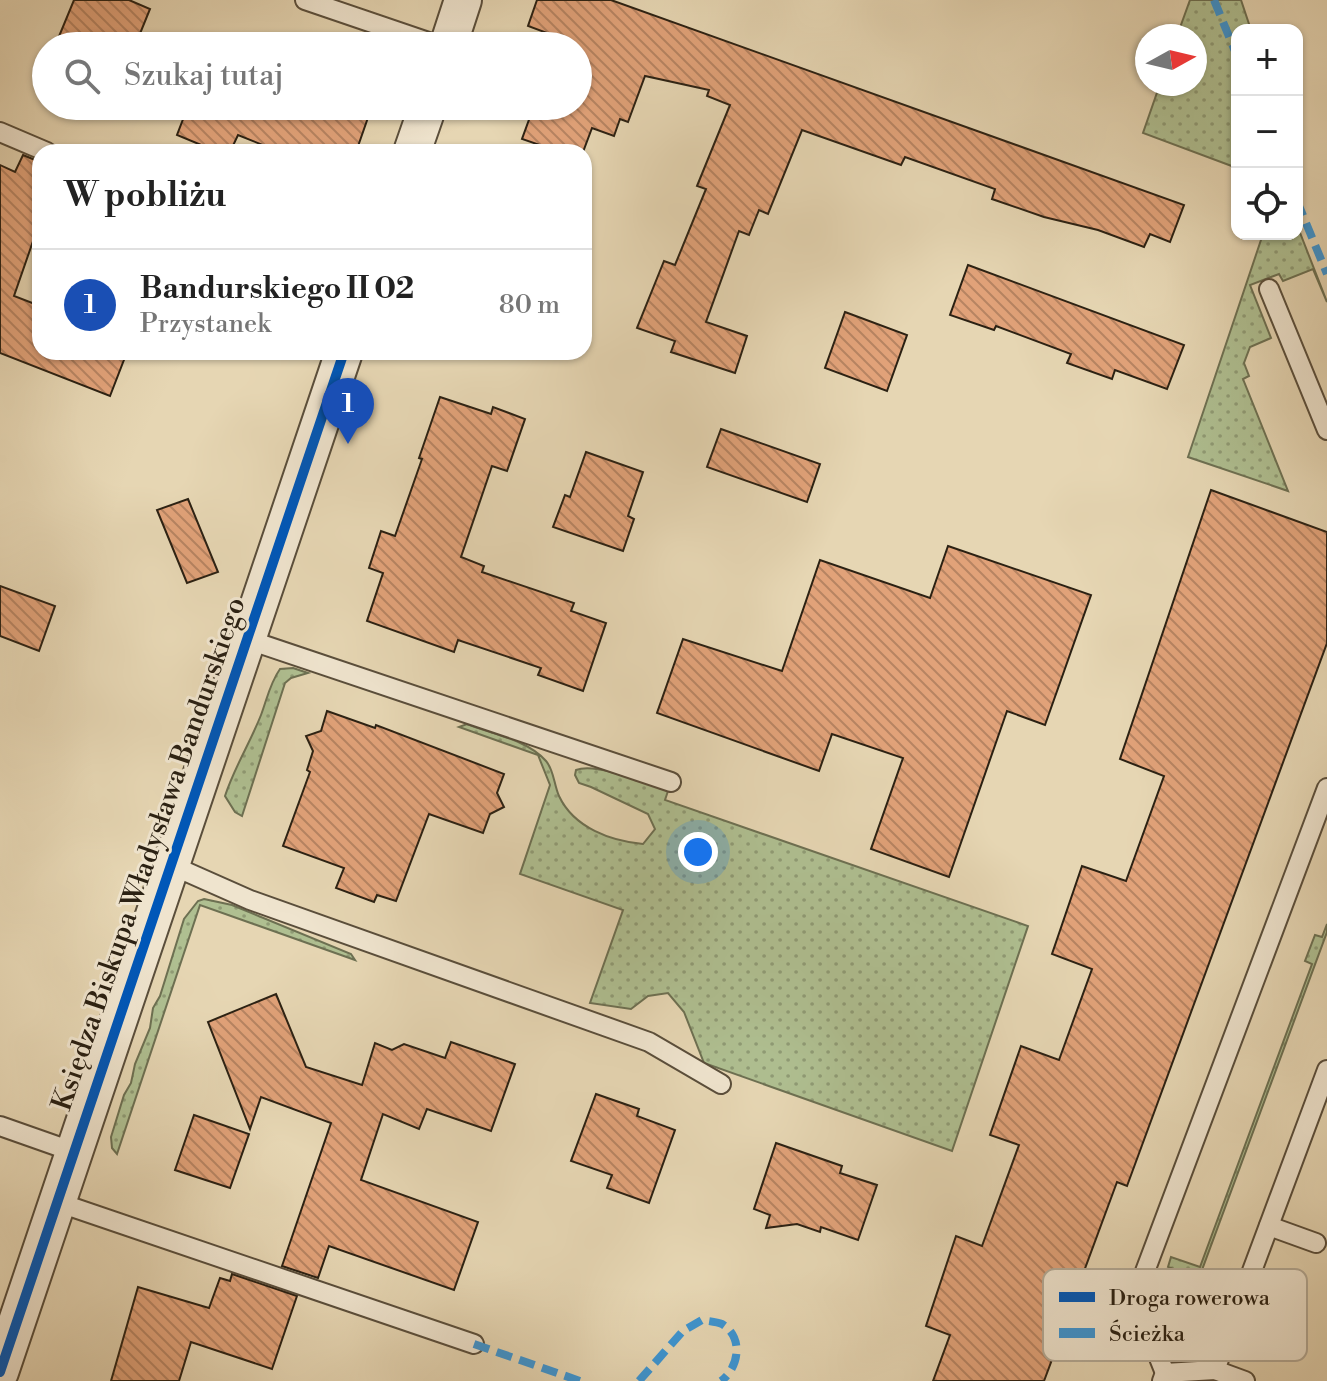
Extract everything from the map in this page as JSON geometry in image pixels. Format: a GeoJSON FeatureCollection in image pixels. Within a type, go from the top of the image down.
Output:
{"type":"FeatureCollection","features":[{"type":"Feature","properties":{"kind":"street"},"geometry":{"type":"LineString","coordinates":[[453,32],[463,0]]}},
{"type":"Feature","properties":{"kind":"street"},"geometry":{"type":"LineString","coordinates":[[415,144],[423,120]]}},
{"type":"Feature","properties":{"kind":"street","name":"Księdza Biskupa Władysława Bandurskiego"},"geometry":{"type":"LineString","coordinates":[[0,1372],[341,360]]}},
{"type":"Feature","properties":{"kind":"lane"},"geometry":{"type":"LineString","coordinates":[[305,0],[399,32]]}},
{"type":"Feature","properties":{"kind":"lane"},"geometry":{"type":"LineString","coordinates":[[0,132],[32,146]]}},
{"type":"Feature","properties":{"kind":"lane"},"geometry":{"type":"LineString","coordinates":[[1269,289],[1327,430]]}},
{"type":"Feature","properties":{"kind":"lane"},"geometry":{"type":"LineString","coordinates":[[246,639],[671,782]]}},
{"type":"Feature","properties":{"kind":"lane"},"geometry":{"type":"LineString","coordinates":[[1146,1269],[1327,788]]}},
{"type":"Feature","properties":{"kind":"lane"},"geometry":{"type":"LineString","coordinates":[[171,865],[250,900],[649,1042],[721,1084]]}},
{"type":"Feature","properties":{"kind":"lane"},"geometry":{"type":"LineString","coordinates":[[1253,1269],[1327,1070]]}},
{"type":"Feature","properties":{"kind":"lane"},"geometry":{"type":"LineString","coordinates":[[0,1126],[74,1152]]}},
{"type":"Feature","properties":{"kind":"lane"},"geometry":{"type":"LineString","coordinates":[[57,1202],[474,1344]]}},
{"type":"Feature","properties":{"kind":"lane"},"geometry":{"type":"LineString","coordinates":[[1269,1226],[1316,1243]]}},
{"type":"Feature","properties":{"kind":"lane"},"geometry":{"type":"LineString","coordinates":[[1215,1370],[1218,1361]]}},
{"type":"Feature","properties":{"kind":"lane"},"geometry":{"type":"LineString","coordinates":[[1163,1377],[1215,1370],[1245,1381]]}},
{"type":"Feature","properties":{"kind":"green space"},"geometry":{"type":"Polygon","coordinates":[[[1190,0],[1241,0],[1249,24],[1231,24],[1231,166],[1143,133],[1156,96],[1207,96],[1207,24],[1181,24],[1190,0]]]}},
{"type":"Feature","properties":{"kind":"green space"},"geometry":{"type":"Polygon","coordinates":[[[1261,240],[1303,240],[1327,302],[1313,269],[1283,281],[1279,274],[1250,285],[1271,338],[1250,347],[1244,363],[1249,376],[1243,379],[1288,491],[1188,457],[1261,240]]]}},
{"type":"Feature","properties":{"kind":"green space"},"geometry":{"type":"Polygon","coordinates":[[[293,668],[308,673],[285,683],[242,816],[235,812],[225,796],[271,685],[280,669],[293,668]]]}},
{"type":"Feature","properties":{"kind":"green space"},"geometry":{"type":"Polygon","coordinates":[[[467,724],[520,743],[538,754],[549,765],[559,796],[574,817],[606,836],[643,844],[655,829],[648,814],[579,783],[576,770],[596,769],[635,779],[668,791],[665,800],[1028,926],[952,1151],[704,1063],[684,1012],[668,993],[648,996],[631,1009],[590,1003],[623,910],[520,874],[550,785],[538,755],[459,727],[467,724]]]}},
{"type":"Feature","properties":{"kind":"green space"},"geometry":{"type":"Polygon","coordinates":[[[204,899],[232,905],[351,954],[355,960],[200,905],[117,1154],[112,1148],[111,1137],[150,1028],[153,1008],[160,996],[184,919],[198,901],[204,899]]]}},
{"type":"Feature","properties":{"kind":"green space"},"geometry":{"type":"Polygon","coordinates":[[[1327,924],[1327,932],[1202,1269],[1168,1267],[1171,1257],[1200,1267],[1312,964],[1305,961],[1315,935],[1322,937],[1327,924]]]}},
{"type":"Feature","properties":{"kind":"building"},"geometry":{"type":"Polygon","coordinates":[[[74,0],[129,0],[150,9],[141,32],[61,32],[74,0]]]}},
{"type":"Feature","properties":{"kind":"building"},"geometry":{"type":"Polygon","coordinates":[[[537,0],[611,0],[1184,205],[1170,242],[1150,234],[1144,247],[992,199],[995,189],[905,157],[901,165],[802,130],[768,214],[759,210],[749,235],[739,231],[706,322],[747,336],[735,373],[671,352],[675,341],[637,328],[664,261],[675,265],[706,189],[697,186],[730,105],[707,96],[709,90],[645,76],[628,122],[620,119],[614,136],[592,128],[586,144],[537,144],[522,139],[529,120],[592,120],[592,32],[544,32],[528,26],[537,0]]]}},
{"type":"Feature","properties":{"kind":"building"},"geometry":{"type":"Polygon","coordinates":[[[183,120],[367,120],[359,144],[260,144],[238,135],[234,144],[199,144],[177,135],[183,120]]]}},
{"type":"Feature","properties":{"kind":"building"},"geometry":{"type":"Polygon","coordinates":[[[23,155],[32,159],[32,244],[14,296],[32,303],[32,360],[124,360],[110,396],[0,353],[0,165],[15,172],[23,155]]]}},
{"type":"Feature","properties":{"kind":"building"},"geometry":{"type":"Polygon","coordinates":[[[968,265],[1184,345],[1167,389],[1115,370],[1112,379],[1067,363],[1071,354],[996,326],[994,330],[950,315],[968,265]]]}},
{"type":"Feature","properties":{"kind":"building"},"geometry":{"type":"Polygon","coordinates":[[[845,312],[907,335],[887,391],[825,368],[845,312]]]}},
{"type":"Feature","properties":{"kind":"building"},"geometry":{"type":"Polygon","coordinates":[[[440,397],[491,414],[493,407],[525,419],[507,471],[492,466],[461,557],[484,566],[482,572],[574,603],[571,611],[606,623],[583,691],[538,675],[541,668],[458,640],[454,652],[367,621],[383,573],[369,568],[381,531],[395,536],[440,397]]]}},
{"type":"Feature","properties":{"kind":"building"},"geometry":{"type":"Polygon","coordinates":[[[721,429],[820,464],[807,502],[707,467],[721,429]]]}},
{"type":"Feature","properties":{"kind":"building"},"geometry":{"type":"Polygon","coordinates":[[[586,452],[643,472],[628,516],[634,519],[623,551],[553,527],[565,495],[570,497],[586,452]]]}},
{"type":"Feature","properties":{"kind":"building"},"geometry":{"type":"Polygon","coordinates":[[[1211,490],[1327,532],[1327,643],[1127,1186],[1117,1182],[1085,1269],[1043,1269],[1043,1361],[1052,1361],[1044,1381],[933,1381],[950,1335],[926,1326],[956,1236],[982,1246],[1019,1145],[990,1135],[1021,1046],[1059,1060],[1092,969],[1052,954],[1082,866],[1126,881],[1164,776],[1120,759],[1211,490]]]}},
{"type":"Feature","properties":{"kind":"building"},"geometry":{"type":"Polygon","coordinates":[[[188,499],[218,572],[187,583],[157,510],[188,499]]]}},
{"type":"Feature","properties":{"kind":"building"},"geometry":{"type":"Polygon","coordinates":[[[948,546],[1091,595],[1045,725],[1007,711],[949,877],[871,849],[903,758],[832,734],[819,771],[657,713],[683,639],[782,671],[820,560],[930,598],[948,546]]]}},
{"type":"Feature","properties":{"kind":"building"},"geometry":{"type":"Polygon","coordinates":[[[0,586],[55,606],[39,651],[0,636],[0,586]]]}},
{"type":"Feature","properties":{"kind":"building"},"geometry":{"type":"Polygon","coordinates":[[[327,711],[375,728],[376,725],[504,774],[497,793],[504,807],[490,814],[483,833],[429,814],[396,901],[377,895],[374,902],[336,888],[344,868],[283,846],[310,772],[307,770],[313,751],[306,736],[321,731],[327,711]]]}},
{"type":"Feature","properties":{"kind":"building"},"geometry":{"type":"Polygon","coordinates":[[[276,994],[306,1067],[362,1085],[375,1043],[392,1050],[404,1044],[445,1058],[451,1042],[515,1064],[491,1131],[427,1109],[419,1129],[383,1114],[361,1180],[478,1222],[454,1290],[329,1246],[318,1278],[282,1266],[331,1123],[261,1097],[250,1129],[208,1022],[276,994]]]}},
{"type":"Feature","properties":{"kind":"building"},"geometry":{"type":"Polygon","coordinates":[[[596,1094],[639,1109],[637,1116],[675,1130],[649,1203],[607,1188],[612,1175],[571,1161],[596,1094]]]}},
{"type":"Feature","properties":{"kind":"building"},"geometry":{"type":"Polygon","coordinates":[[[194,1115],[249,1134],[230,1188],[175,1170],[194,1115]]]}},
{"type":"Feature","properties":{"kind":"building"},"geometry":{"type":"Polygon","coordinates":[[[776,1143],[842,1166],[840,1173],[877,1185],[858,1240],[821,1227],[820,1232],[797,1224],[766,1228],[770,1215],[754,1209],[776,1143]]]}},
{"type":"Feature","properties":{"kind":"building"},"geometry":{"type":"Polygon","coordinates":[[[232,1274],[297,1296],[272,1369],[191,1342],[179,1381],[111,1381],[138,1287],[209,1308],[220,1278],[230,1281],[232,1274]]]}},
{"type":"Feature","properties":{"kind":"marked path"},"geometry":{"type":"LineString","coordinates":[[1214,0],[1231,41]]}},
{"type":"Feature","properties":{"kind":"marked path"},"geometry":{"type":"LineString","coordinates":[[1303,216],[1327,274]]}},
{"type":"Feature","properties":{"kind":"marked path"},"geometry":{"type":"LineString","coordinates":[[639,1381],[683,1331],[702,1320],[722,1324],[734,1337],[735,1361],[721,1381]]}},
{"type":"Feature","properties":{"kind":"marked path"},"geometry":{"type":"LineString","coordinates":[[474,1344],[580,1381]]}},
{"type":"Feature","properties":{"kind":"cycle path"},"geometry":{"type":"LineString","coordinates":[[0,1372],[341,360]]}},
{"type":"Feature","properties":{"kind":"place","name":"Bandurskiego II 02"},"geometry":{"type":"Point","coordinates":[348,444]}}]}
